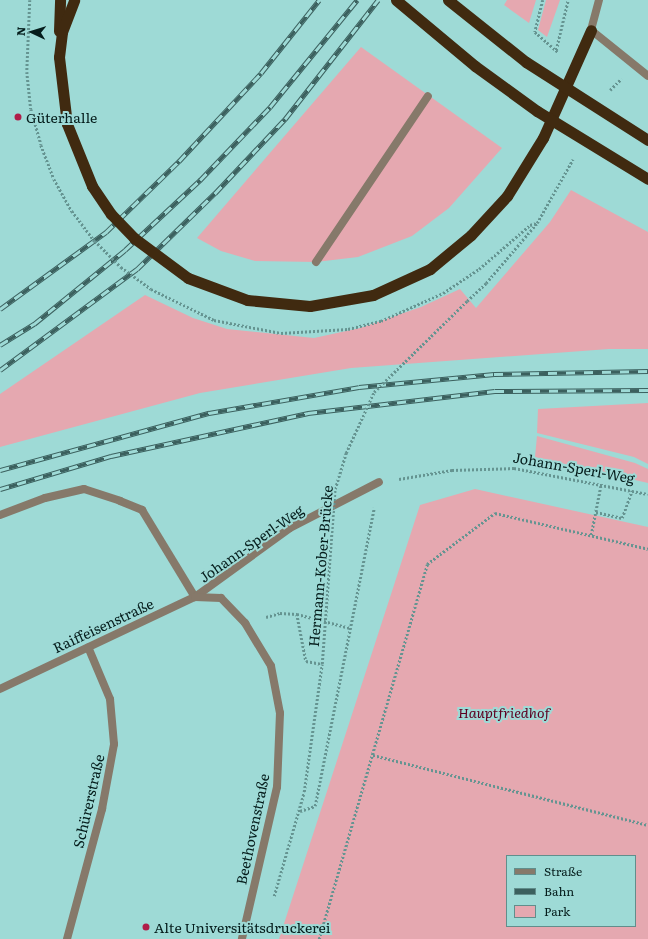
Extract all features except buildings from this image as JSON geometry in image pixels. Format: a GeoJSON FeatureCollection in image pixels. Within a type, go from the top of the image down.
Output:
{"type":"FeatureCollection","features":[{"type":"Feature","properties":{"kind":"highway"},"geometry":{"type":"LineString","coordinates":[[60,0],[59,57],[66,124],[92,186],[111,214],[134,238],[188,278],[247,300],[310,306],[373,296],[430,269],[471,235],[507,196],[544,138],[591,30]]}},
{"type":"Feature","properties":{"kind":"highway"},"geometry":{"type":"LineString","coordinates":[[59,57],[62,32],[74,0]]}},
{"type":"Feature","properties":{"kind":"highway"},"geometry":{"type":"LineString","coordinates":[[396,0],[475,66],[537,111],[648,179]]}},
{"type":"Feature","properties":{"kind":"highway"},"geometry":{"type":"LineString","coordinates":[[448,0],[532,66],[648,140]]}},
{"type":"Feature","properties":{"kind":"street"},"geometry":{"type":"LineString","coordinates":[[599,0],[591,30],[648,76]]}},
{"type":"Feature","properties":{"kind":"street"},"geometry":{"type":"LineString","coordinates":[[316,262],[428,96]]}},
{"type":"Feature","properties":{"kind":"street","name":"Johann-Sperl-Weg"},"geometry":{"type":"LineString","coordinates":[[195,598],[290,528],[379,482]]}},
{"type":"Feature","properties":{"kind":"street"},"geometry":{"type":"LineString","coordinates":[[0,514],[45,498],[84,489],[142,510],[195,598]]}},
{"type":"Feature","properties":{"kind":"street","name":"Raiffeisenstraße"},"geometry":{"type":"LineString","coordinates":[[0,689],[195,598],[221,598]]}},
{"type":"Feature","properties":{"kind":"street","name":"Beethovenstraße"},"geometry":{"type":"LineString","coordinates":[[221,598],[245,623],[271,666],[280,713],[277,786],[242,939]]}},
{"type":"Feature","properties":{"kind":"street","name":"Schürerstraße"},"geometry":{"type":"LineString","coordinates":[[67,939],[102,809],[114,744],[110,699],[88,647]]}},
{"type":"Feature","properties":{"kind":"path"},"geometry":{"type":"LineString","coordinates":[[30,0],[27,72],[32,109],[40,144],[54,179],[72,211],[95,241],[121,267],[151,289],[214,320],[281,333],[315,333],[374,323],[413,309],[443,293],[479,269],[530,225],[537,223]]}},
{"type":"Feature","properties":{"kind":"path"},"geometry":{"type":"LineString","coordinates":[[543,0],[535,32],[556,50],[568,0]]}},
{"type":"Feature","properties":{"kind":"path"},"geometry":{"type":"LineString","coordinates":[[604,96],[634,66]]}},
{"type":"Feature","properties":{"kind":"path","name":"Hermann-Kober-Brücke"},"geometry":{"type":"LineString","coordinates":[[304,792],[322,664],[335,489],[346,453],[374,392],[486,283],[537,223],[567,173],[576,151]]}},
{"type":"Feature","properties":{"kind":"path","name":"Johann-Sperl-Weg"},"geometry":{"type":"LineString","coordinates":[[379,482],[452,470],[514,468],[648,494]]}},
{"type":"Feature","properties":{"kind":"path"},"geometry":{"type":"LineString","coordinates":[[300,811],[315,806],[379,482]]}},
{"type":"Feature","properties":{"kind":"path"},"geometry":{"type":"LineString","coordinates":[[591,535],[601,484]]}},
{"type":"Feature","properties":{"kind":"path"},"geometry":{"type":"LineString","coordinates":[[596,512],[622,518],[632,491]]}},
{"type":"Feature","properties":{"kind":"path"},"geometry":{"type":"LineString","coordinates":[[319,939],[427,564],[495,513],[648,549]]}},
{"type":"Feature","properties":{"kind":"path"},"geometry":{"type":"LineString","coordinates":[[245,623],[280,613],[297,614],[350,628]]}},
{"type":"Feature","properties":{"kind":"path"},"geometry":{"type":"LineString","coordinates":[[297,614],[306,661],[322,664]]}},
{"type":"Feature","properties":{"kind":"path"},"geometry":{"type":"LineString","coordinates":[[373,755],[648,825]]}},
{"type":"Feature","properties":{"kind":"green space"},"geometry":{"type":"Polygon","coordinates":[[[507,0],[536,0],[529,23],[504,5],[507,0]]]}},
{"type":"Feature","properties":{"kind":"green space"},"geometry":{"type":"Polygon","coordinates":[[[546,0],[560,0],[547,37],[538,30],[546,0]]]}},
{"type":"Feature","properties":{"kind":"green space"},"geometry":{"type":"Polygon","coordinates":[[[361,47],[502,148],[449,208],[412,236],[358,257],[316,262],[255,261],[221,251],[197,238],[361,47]]]}},
{"type":"Feature","properties":{"kind":"green space"},"geometry":{"type":"Polygon","coordinates":[[[571,190],[648,232],[648,349],[609,349],[351,368],[200,393],[0,447],[0,394],[145,295],[193,318],[227,329],[314,338],[360,328],[421,307],[460,289],[476,308],[550,222],[571,190]]]}},
{"type":"Feature","properties":{"kind":"green space"},"geometry":{"type":"Polygon","coordinates":[[[648,403],[648,464],[634,457],[537,433],[538,409],[648,403]]]}},
{"type":"Feature","properties":{"kind":"green space"},"geometry":{"type":"Polygon","coordinates":[[[537,436],[635,463],[648,469],[648,483],[535,457],[537,436]]]}},
{"type":"Feature","properties":{"kind":"green space","name":"Hauptfriedhof"},"geometry":{"type":"Polygon","coordinates":[[[475,489],[648,527],[648,939],[279,939],[420,505],[475,489]]]}},
{"type":"Feature","properties":{"kind":"railway"},"geometry":{"type":"LineString","coordinates":[[0,309],[106,232],[179,161],[261,73],[319,0]]}},
{"type":"Feature","properties":{"kind":"railway"},"geometry":{"type":"LineString","coordinates":[[0,345],[34,324],[125,250],[200,180],[270,107],[357,0]]}},
{"type":"Feature","properties":{"kind":"railway"},"geometry":{"type":"LineString","coordinates":[[0,370],[137,269],[215,193],[285,119],[378,0]]}},
{"type":"Feature","properties":{"kind":"railway"},"geometry":{"type":"LineString","coordinates":[[0,470],[209,413],[359,387],[494,374],[648,371]]}},
{"type":"Feature","properties":{"kind":"railway"},"geometry":{"type":"LineString","coordinates":[[0,489],[111,456],[308,413],[495,391],[648,390]]}},
{"type":"Feature","properties":{"kind":"place","name":"Güterhalle"},"geometry":{"type":"Point","coordinates":[18,117]}},
{"type":"Feature","properties":{"kind":"place","name":"Alte Universitätsdruckerei"},"geometry":{"type":"Point","coordinates":[146,927]}}]}
